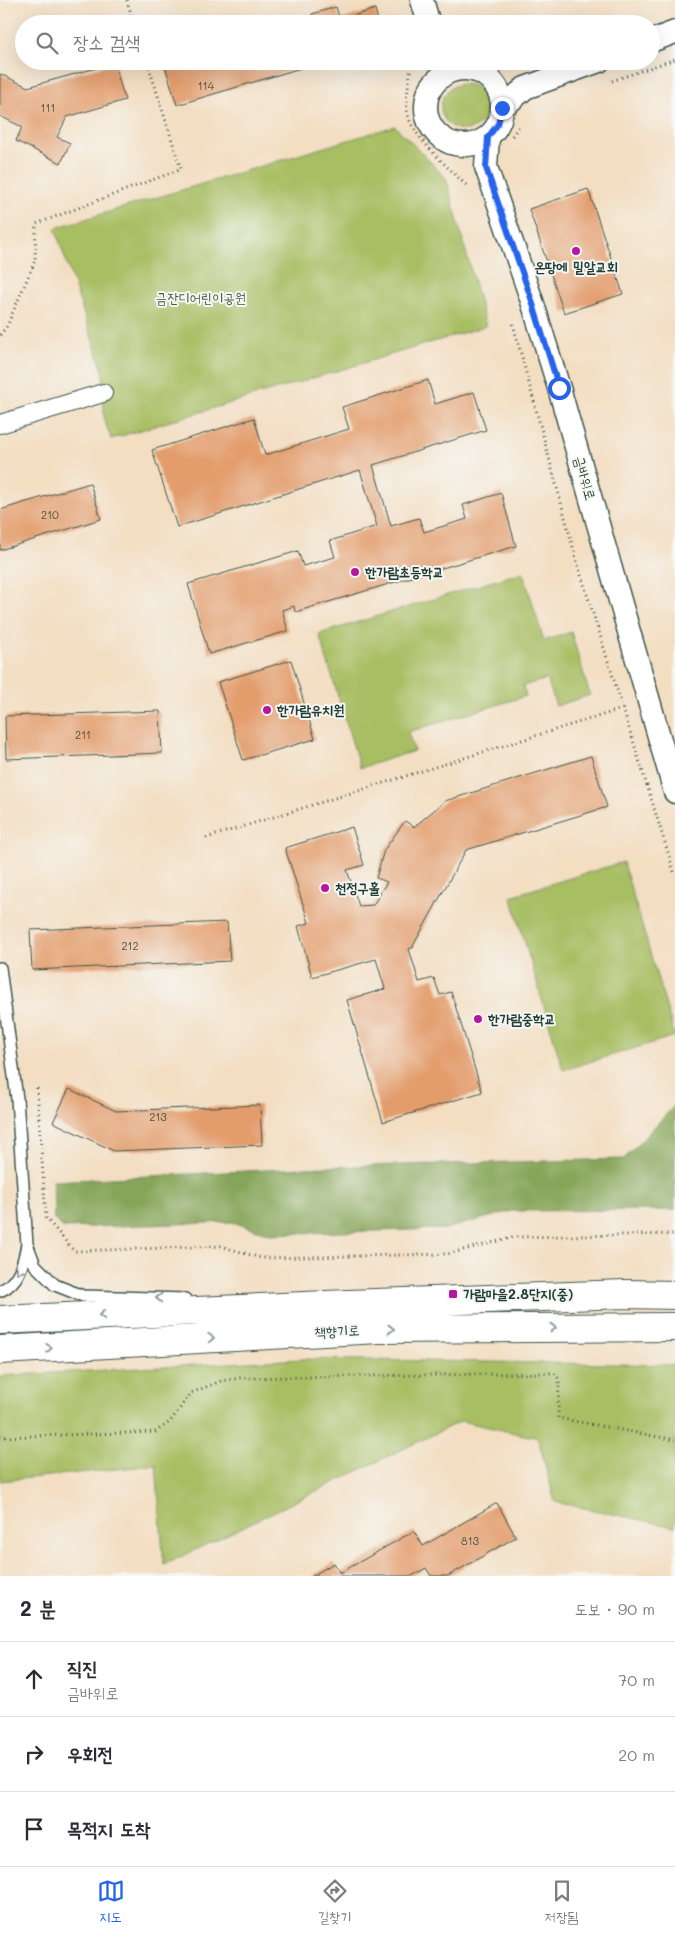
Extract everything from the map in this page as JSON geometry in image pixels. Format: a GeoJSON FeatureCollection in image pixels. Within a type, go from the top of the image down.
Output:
{"type":"FeatureCollection","features":[{"type":"Feature","properties":{"kind":"main road"},"geometry":{"type":"LineString","coordinates":[[625,1294],[675,1281]]}},
{"type":"Feature","properties":{"kind":"main road","name":"책향기로"},"geometry":{"type":"LineString","coordinates":[[0,1320],[348,1304],[625,1294],[675,1295]]}},
{"type":"Feature","properties":{"kind":"main road","name":"책향기로"},"geometry":{"type":"LineString","coordinates":[[0,1350],[379,1329],[675,1327]]}},
{"type":"Feature","properties":{"kind":"street"},"geometry":{"type":"LineString","coordinates":[[422,0],[427,15]]}},
{"type":"Feature","properties":{"kind":"street"},"geometry":{"type":"LineString","coordinates":[[660,38],[675,32]]}},
{"type":"Feature","properties":{"kind":"street"},"geometry":{"type":"LineString","coordinates":[[450,70],[444,74],[435,71],[428,92],[425,105],[427,118],[432,130],[442,139],[459,145],[467,146],[498,140]]}},
{"type":"Feature","properties":{"kind":"street"},"geometry":{"type":"LineString","coordinates":[[459,145],[486,168],[498,140],[498,124],[502,101],[494,84],[480,72],[474,70]]}},
{"type":"Feature","properties":{"kind":"street"},"geometry":{"type":"LineString","coordinates":[[502,108],[525,88],[574,70]]}},
{"type":"Feature","properties":{"kind":"street"},"geometry":{"type":"LineString","coordinates":[[494,84],[525,88]]}},
{"type":"Feature","properties":{"kind":"street","name":"금바위로"},"geometry":{"type":"LineString","coordinates":[[486,168],[532,301],[559,388],[675,792]]}},
{"type":"Feature","properties":{"kind":"street"},"geometry":{"type":"LineString","coordinates":[[0,424],[103,393]]}},
{"type":"Feature","properties":{"kind":"lane"},"geometry":{"type":"LineString","coordinates":[[0,968],[17,1099],[27,1244],[23,1266],[7,1288],[0,1291]]}},
{"type":"Feature","properties":{"kind":"lane"},"geometry":{"type":"LineString","coordinates":[[27,1244],[35,1265],[55,1285],[83,1296],[348,1304]]}},
{"type":"Feature","properties":{"kind":"path"},"geometry":{"type":"LineString","coordinates":[[127,0],[131,15]]}},
{"type":"Feature","properties":{"kind":"path"},"geometry":{"type":"LineString","coordinates":[[660,65],[675,60]]}},
{"type":"Feature","properties":{"kind":"path"},"geometry":{"type":"LineString","coordinates":[[0,335],[7,326],[35,261],[36,224],[182,169],[149,70]]}},
{"type":"Feature","properties":{"kind":"path"},"geometry":{"type":"LineString","coordinates":[[410,70],[408,116],[419,137],[470,189]]}},
{"type":"Feature","properties":{"kind":"path"},"geometry":{"type":"LineString","coordinates":[[605,83],[645,70]]}},
{"type":"Feature","properties":{"kind":"path"},"geometry":{"type":"LineString","coordinates":[[498,140],[512,136],[521,123]]}},
{"type":"Feature","properties":{"kind":"path"},"geometry":{"type":"LineString","coordinates":[[512,320],[576,562],[675,875]]}},
{"type":"Feature","properties":{"kind":"path"},"geometry":{"type":"LineString","coordinates":[[206,838],[630,706]]}},
{"type":"Feature","properties":{"kind":"path"},"geometry":{"type":"LineString","coordinates":[[37,1088],[46,1218],[74,1251],[221,1246],[261,1258],[447,1254],[515,1237],[675,1234]]}},
{"type":"Feature","properties":{"kind":"path"},"geometry":{"type":"LineString","coordinates":[[0,1208],[0,1221]]}},
{"type":"Feature","properties":{"kind":"path"},"geometry":{"type":"LineString","coordinates":[[0,1437],[155,1432],[170,1422],[191,1394],[221,1381],[240,1378],[554,1373],[559,1379],[558,1418],[675,1440]]}},
{"type":"Feature","properties":{"kind":"green space"},"geometry":{"type":"Polygon","coordinates":[[[459,84],[469,84],[481,90],[486,98],[486,116],[481,124],[473,129],[459,130],[451,127],[444,120],[441,112],[441,102],[444,94],[451,87],[459,84]]]}},
{"type":"Feature","properties":{"kind":"green space","name":"금잔디어린이공원"},"geometry":{"type":"Polygon","coordinates":[[[395,126],[446,178],[486,326],[111,439],[104,418],[103,371],[55,228],[395,126]]]}},
{"type":"Feature","properties":{"kind":"green space"},"geometry":{"type":"Polygon","coordinates":[[[523,572],[544,641],[571,632],[590,695],[556,706],[547,679],[523,686],[526,696],[408,732],[414,751],[360,768],[319,634],[523,572]]]}},
{"type":"Feature","properties":{"kind":"green space"},"geometry":{"type":"Polygon","coordinates":[[[623,862],[675,1036],[563,1070],[511,896],[623,862]]]}},
{"type":"Feature","properties":{"kind":"green space"},"geometry":{"type":"Polygon","coordinates":[[[675,1105],[675,1210],[512,1211],[445,1229],[270,1234],[232,1222],[63,1228],[54,1218],[53,1181],[323,1167],[624,1159],[675,1105]]]}},
{"type":"Feature","properties":{"kind":"green space"},"geometry":{"type":"Polygon","coordinates":[[[302,1359],[675,1365],[675,1527],[555,1502],[538,1438],[461,1421],[164,1565],[156,1465],[0,1481],[0,1376],[302,1359]]]}},
{"type":"Feature","properties":{"kind":"building"},"geometry":{"type":"Polygon","coordinates":[[[336,7],[338,15],[312,15],[336,7]]]}},
{"type":"Feature","properties":{"kind":"building"},"geometry":{"type":"Polygon","coordinates":[[[375,9],[377,15],[356,15],[375,9]]]}},
{"type":"Feature","properties":{"kind":"building"},"geometry":{"type":"Polygon","coordinates":[[[89,70],[116,70],[125,100],[67,117],[57,137],[70,143],[61,163],[16,141],[22,127],[0,116],[0,74],[28,87],[89,70]]]}},
{"type":"Feature","properties":{"kind":"building"},"geometry":{"type":"Polygon","coordinates":[[[166,70],[294,70],[177,105],[166,70]]]}},
{"type":"Feature","properties":{"kind":"building","name":"온땅에 밀알교회"},"geometry":{"type":"Polygon","coordinates":[[[588,189],[623,294],[564,313],[529,209],[588,189]]]}},
{"type":"Feature","properties":{"kind":"building"},"geometry":{"type":"Polygon","coordinates":[[[428,380],[435,404],[474,392],[486,430],[373,465],[391,526],[419,518],[424,532],[467,519],[463,505],[501,493],[516,546],[295,612],[294,606],[282,610],[288,631],[209,654],[188,584],[298,551],[303,566],[335,557],[330,541],[377,526],[360,470],[177,527],[152,450],[254,418],[265,455],[349,429],[342,407],[428,380]]]}},
{"type":"Feature","properties":{"kind":"building"},"geometry":{"type":"Polygon","coordinates":[[[90,483],[101,519],[0,550],[0,510],[90,483]]]}},
{"type":"Feature","properties":{"kind":"building","name":"한가람유치원"},"geometry":{"type":"Polygon","coordinates":[[[291,660],[315,739],[243,760],[218,682],[291,660]]]}},
{"type":"Feature","properties":{"kind":"building"},"geometry":{"type":"Polygon","coordinates":[[[160,711],[162,753],[6,759],[5,716],[160,711]]]}},
{"type":"Feature","properties":{"kind":"building"},"geometry":{"type":"Polygon","coordinates":[[[591,756],[607,807],[466,850],[414,947],[409,949],[419,982],[434,978],[440,995],[451,992],[482,1092],[383,1122],[347,1000],[385,989],[376,959],[312,977],[298,926],[309,923],[285,848],[352,827],[364,865],[347,870],[359,906],[373,905],[387,882],[376,878],[384,850],[405,821],[414,827],[445,801],[591,756]]]}},
{"type":"Feature","properties":{"kind":"building"},"geometry":{"type":"Polygon","coordinates":[[[227,922],[230,961],[32,970],[30,930],[227,922]]]}},
{"type":"Feature","properties":{"kind":"building"},"geometry":{"type":"Polygon","coordinates":[[[69,1089],[116,1111],[260,1105],[262,1145],[114,1151],[53,1122],[69,1089]]]}},
{"type":"Feature","properties":{"kind":"building"},"geometry":{"type":"Polygon","coordinates":[[[497,1503],[516,1537],[448,1576],[431,1576],[426,1568],[412,1576],[312,1576],[334,1563],[340,1573],[414,1531],[423,1546],[497,1503]]]}},
{"type":"Feature","properties":{"kind":"place","name":"온땅에 밀알교회"},"geometry":{"type":"Point","coordinates":[576,251]}},
{"type":"Feature","properties":{"kind":"place","name":"한가람초등학교"},"geometry":{"type":"Point","coordinates":[355,572]}},
{"type":"Feature","properties":{"kind":"place","name":"한가람유치원"},"geometry":{"type":"Point","coordinates":[267,710]}},
{"type":"Feature","properties":{"kind":"place","name":"천정구홀"},"geometry":{"type":"Point","coordinates":[325,888]}},
{"type":"Feature","properties":{"kind":"place","name":"한가람중학교"},"geometry":{"type":"Point","coordinates":[478,1019]}},
{"type":"Feature","properties":{"kind":"place","name":"가람마을2.8단지(중)"},"geometry":{"type":"Point","coordinates":[453,1294]}},
{"type":"Feature","properties":{"kind":"route"},"geometry":{"type":"LineString","coordinates":[[502,108],[498,124],[488,137],[486,168],[532,301],[559,388]]}}]}
